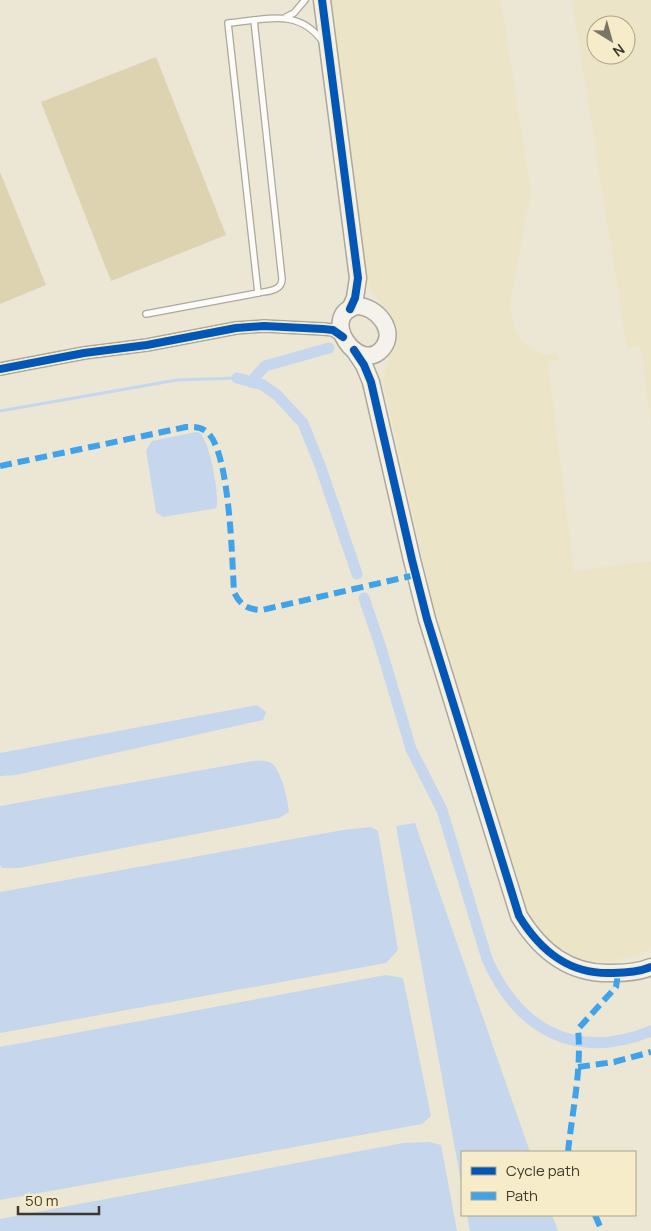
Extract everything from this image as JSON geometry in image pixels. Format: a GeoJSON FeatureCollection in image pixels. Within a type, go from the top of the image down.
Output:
{"type":"FeatureCollection","features":[{"type":"Feature","properties":{"kind":"street"},"geometry":{"type":"LineString","coordinates":[[322,0],[358,278],[356,298],[346,315],[341,330],[343,337],[364,365],[374,394],[427,619],[519,916],[528,931],[540,945],[568,965],[600,974],[633,972],[651,966]]}},
{"type":"Feature","properties":{"kind":"street"},"geometry":{"type":"LineString","coordinates":[[358,278],[367,297],[384,322],[387,331],[386,340],[375,371],[374,394]]}},
{"type":"Feature","properties":{"kind":"street"},"geometry":{"type":"LineString","coordinates":[[323,329],[334,326],[356,306],[365,307],[378,314]]}},
{"type":"Feature","properties":{"kind":"street"},"geometry":{"type":"LineString","coordinates":[[0,369],[84,353],[147,345],[236,328],[264,326],[323,329],[333,330],[343,337]]}},
{"type":"Feature","properties":{"kind":"street"},"geometry":{"type":"LineString","coordinates":[[354,350],[367,355],[376,353],[383,348]]}},
{"type":"Feature","properties":{"kind":"street"},"geometry":{"type":"LineString","coordinates":[[618,973],[651,958]]}},
{"type":"Feature","properties":{"kind":"lane"},"geometry":{"type":"LineString","coordinates":[[284,18],[294,13],[305,0]]}},
{"type":"Feature","properties":{"kind":"lane"},"geometry":{"type":"LineString","coordinates":[[258,293],[228,22],[284,18],[295,20],[309,27],[328,50]]}},
{"type":"Feature","properties":{"kind":"lane"},"geometry":{"type":"LineString","coordinates":[[146,314],[258,293],[278,288],[282,284],[254,20]]}},
{"type":"Feature","properties":{"kind":"shaded area"},"geometry":{"type":"Polygon","coordinates":[[[156,57],[226,235],[111,281],[41,102],[156,57]]]}},
{"type":"Feature","properties":{"kind":"shaded area"},"geometry":{"type":"Polygon","coordinates":[[[0,172],[46,285],[0,304],[0,172]]]}},
{"type":"Feature","properties":{"kind":"sand"},"geometry":{"type":"Polygon","coordinates":[[[330,0],[501,0],[531,192],[510,304],[513,324],[522,342],[534,351],[545,355],[557,354],[558,360],[548,362],[574,571],[651,561],[651,947],[630,957],[600,963],[578,958],[551,942],[537,926],[524,903],[434,610],[383,381],[393,343],[387,314],[373,292],[365,272],[330,0]]]}},
{"type":"Feature","properties":{"kind":"sand"},"geometry":{"type":"Polygon","coordinates":[[[572,0],[651,0],[651,422],[640,346],[627,348],[572,0]]]}},
{"type":"Feature","properties":{"kind":"water"},"geometry":{"type":"Polygon","coordinates":[[[196,432],[200,433],[204,438],[213,467],[216,508],[163,517],[156,512],[146,450],[152,441],[196,432]]]}},
{"type":"Feature","properties":{"kind":"water"},"geometry":{"type":"Polygon","coordinates":[[[257,705],[266,712],[263,720],[16,775],[0,776],[0,753],[257,705]]]}},
{"type":"Feature","properties":{"kind":"water"},"geometry":{"type":"Polygon","coordinates":[[[253,761],[269,762],[277,770],[285,792],[289,812],[279,818],[19,868],[2,868],[0,865],[0,806],[253,761]]]}},
{"type":"Feature","properties":{"kind":"water"},"geometry":{"type":"Polygon","coordinates":[[[415,823],[530,1151],[461,1151],[461,1182],[396,826],[415,823]]]}},
{"type":"Feature","properties":{"kind":"water"},"geometry":{"type":"Polygon","coordinates":[[[371,827],[378,831],[398,950],[386,963],[0,1033],[0,892],[343,830],[371,827]]]}},
{"type":"Feature","properties":{"kind":"water"},"geometry":{"type":"Polygon","coordinates":[[[386,975],[403,978],[431,1116],[422,1124],[0,1200],[0,1047],[386,975]]]}},
{"type":"Feature","properties":{"kind":"water"},"geometry":{"type":"Polygon","coordinates":[[[429,1142],[441,1145],[457,1231],[0,1231],[0,1219],[403,1143],[429,1142]]]}},
{"type":"Feature","properties":{"kind":"water"},"geometry":{"type":"Polygon","coordinates":[[[467,1216],[552,1216],[558,1231],[470,1231],[467,1216]]]}},
{"type":"Feature","properties":{"kind":"waterway"},"geometry":{"type":"LineString","coordinates":[[251,382],[265,366],[329,348]]}},
{"type":"Feature","properties":{"kind":"waterway"},"geometry":{"type":"LineString","coordinates":[[0,411],[177,380],[237,378]]}},
{"type":"Feature","properties":{"kind":"waterway"},"geometry":{"type":"LineString","coordinates":[[237,378],[263,385],[277,395],[303,423],[321,468],[357,574]]}},
{"type":"Feature","properties":{"kind":"waterway"},"geometry":{"type":"LineString","coordinates":[[364,598],[411,749],[442,810],[487,959],[500,984],[516,1005],[533,1021],[553,1033],[575,1040],[598,1043],[624,1039],[651,1031]]}},
{"type":"Feature","properties":{"kind":"marked path"},"geometry":{"type":"LineString","coordinates":[[0,466],[186,427],[199,428],[207,432],[215,443],[221,461],[231,532],[234,592],[245,606],[262,610],[415,575]]}},
{"type":"Feature","properties":{"kind":"marked path"},"geometry":{"type":"LineString","coordinates":[[568,1151],[578,1075],[578,1029],[616,987],[618,973]]}},
{"type":"Feature","properties":{"kind":"marked path"},"geometry":{"type":"LineString","coordinates":[[578,1067],[614,1062],[651,1052]]}},
{"type":"Feature","properties":{"kind":"marked path"},"geometry":{"type":"LineString","coordinates":[[595,1216],[602,1231]]}},
{"type":"Feature","properties":{"kind":"cycle path"},"geometry":{"type":"LineString","coordinates":[[322,0],[358,278],[355,298],[350,309]]}},
{"type":"Feature","properties":{"kind":"cycle path"},"geometry":{"type":"LineString","coordinates":[[0,369],[84,353],[147,345],[236,328],[264,326],[323,329],[333,330],[343,337]]}},
{"type":"Feature","properties":{"kind":"cycle path"},"geometry":{"type":"LineString","coordinates":[[354,350],[364,365],[371,382],[427,619],[519,916],[547,950],[558,959],[570,965],[598,973],[632,972],[651,967]]}}]}
